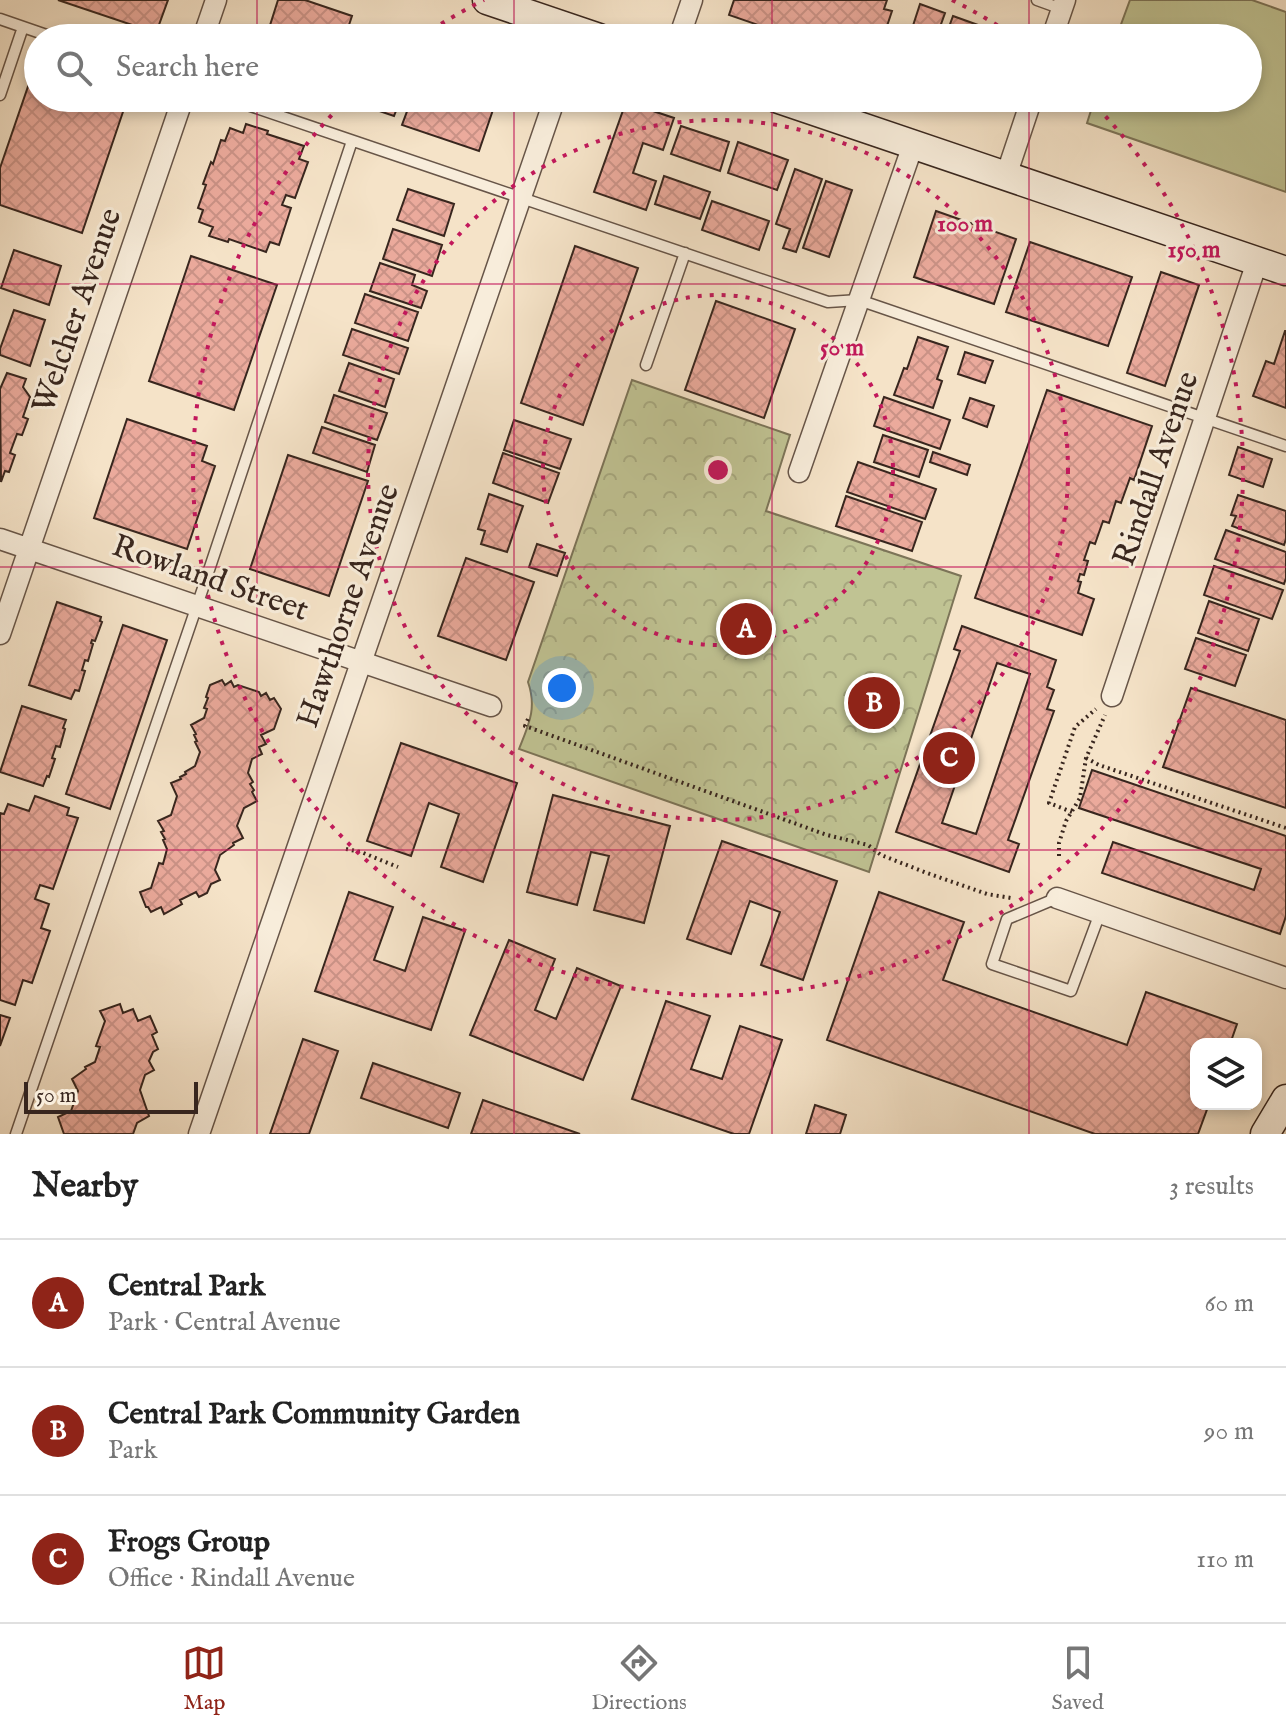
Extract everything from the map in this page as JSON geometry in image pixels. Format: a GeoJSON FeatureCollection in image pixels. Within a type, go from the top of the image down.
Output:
{"type":"FeatureCollection","features":[{"type":"Feature","properties":{"kind":"main road"},"geometry":{"type":"LineString","coordinates":[[487,0],[552,24]]}},
{"type":"Feature","properties":{"kind":"main road"},"geometry":{"type":"LineString","coordinates":[[817,112],[1286,271]]}},
{"type":"Feature","properties":{"kind":"main road"},"geometry":{"type":"LineString","coordinates":[[1265,1134],[1286,1099]]}},
{"type":"Feature","properties":{"kind":"main road"},"geometry":{"type":"LineString","coordinates":[[1284,1134],[1286,1123]]}},
{"type":"Feature","properties":{"kind":"street"},"geometry":{"type":"LineString","coordinates":[[208,24],[216,0]]}},
{"type":"Feature","properties":{"kind":"street"},"geometry":{"type":"LineString","coordinates":[[684,24],[692,0]]}},
{"type":"Feature","properties":{"kind":"street"},"geometry":{"type":"LineString","coordinates":[[1057,24],[1064,4]]}},
{"type":"Feature","properties":{"kind":"street","name":"Welcher Avenue"},"geometry":{"type":"LineString","coordinates":[[0,634],[178,112]]}},
{"type":"Feature","properties":{"kind":"street","name":"Hawthorne Avenue"},"geometry":{"type":"LineString","coordinates":[[199,1134],[550,112]]}},
{"type":"Feature","properties":{"kind":"street"},"geometry":{"type":"LineString","coordinates":[[1006,176],[1027,112]]}},
{"type":"Feature","properties":{"kind":"street"},"geometry":{"type":"LineString","coordinates":[[799,472],[913,145]]}},
{"type":"Feature","properties":{"kind":"street","name":"Rindall Avenue"},"geometry":{"type":"LineString","coordinates":[[1112,696],[1257,262]]}},
{"type":"Feature","properties":{"kind":"street","name":"Rowland Street"},"geometry":{"type":"LineString","coordinates":[[0,539],[491,706]]}},
{"type":"Feature","properties":{"kind":"street"},"geometry":{"type":"LineString","coordinates":[[1057,898],[1286,978]]}},
{"type":"Feature","properties":{"kind":"lane"},"geometry":{"type":"LineString","coordinates":[[1037,0],[1064,4]]}},
{"type":"Feature","properties":{"kind":"lane"},"geometry":{"type":"LineString","coordinates":[[0,19],[23,27],[0,95]]}},
{"type":"Feature","properties":{"kind":"lane"},"geometry":{"type":"LineString","coordinates":[[268,112],[828,302],[859,300],[1286,446]]}},
{"type":"Feature","properties":{"kind":"lane"},"geometry":{"type":"LineString","coordinates":[[16,1134],[197,607],[352,141]]}},
{"type":"Feature","properties":{"kind":"lane"},"geometry":{"type":"LineString","coordinates":[[646,365],[685,253]]}},
{"type":"Feature","properties":{"kind":"lane"},"geometry":{"type":"LineString","coordinates":[[1057,898],[1007,919],[992,964],[1071,991],[1100,913]]}},
{"type":"Feature","properties":{"kind":"path"},"geometry":{"type":"LineString","coordinates":[[1059,856],[1059,843],[1066,821],[1080,798],[1086,758],[1112,696]]}},
{"type":"Feature","properties":{"kind":"path"},"geometry":{"type":"LineString","coordinates":[[528,719],[525,726],[827,835],[868,845],[881,855],[927,873],[987,894],[1013,898]]}},
{"type":"Feature","properties":{"kind":"path"},"geometry":{"type":"LineString","coordinates":[[1072,812],[1049,803],[1075,727],[1080,721]]}},
{"type":"Feature","properties":{"kind":"path"},"geometry":{"type":"LineString","coordinates":[[1086,758],[1286,828]]}},
{"type":"Feature","properties":{"kind":"path"},"geometry":{"type":"LineString","coordinates":[[346,849],[398,867]]}},
{"type":"Feature","properties":{"kind":"green space"},"geometry":{"type":"Polygon","coordinates":[[[1130,0],[1252,0],[1286,12],[1286,192],[1087,123],[1091,112],[1262,112],[1262,24],[1121,24],[1130,0]]]}},
{"type":"Feature","properties":{"kind":"green space"},"geometry":{"type":"Polygon","coordinates":[[[632,380],[790,435],[766,511],[961,576],[869,872],[519,749],[532,708],[528,682],[632,380]]]}},
{"type":"Feature","properties":{"kind":"building"},"geometry":{"type":"Polygon","coordinates":[[[58,0],[168,0],[159,24],[129,24],[58,0]]]}},
{"type":"Feature","properties":{"kind":"building"},"geometry":{"type":"Polygon","coordinates":[[[278,0],[305,0],[352,16],[349,24],[270,24],[278,0]]]}},
{"type":"Feature","properties":{"kind":"building"},"geometry":{"type":"Polygon","coordinates":[[[734,0],[887,0],[884,9],[892,11],[888,24],[755,24],[729,15],[734,0]]]}},
{"type":"Feature","properties":{"kind":"building"},"geometry":{"type":"Polygon","coordinates":[[[920,4],[945,13],[941,24],[914,24],[920,4]]]}},
{"type":"Feature","properties":{"kind":"building"},"geometry":{"type":"Polygon","coordinates":[[[953,16],[975,24],[950,24],[953,16]]]}},
{"type":"Feature","properties":{"kind":"building"},"geometry":{"type":"Polygon","coordinates":[[[24,98],[24,112],[123,112],[82,233],[0,205],[0,168],[24,98]]]}},
{"type":"Feature","properties":{"kind":"building"},"geometry":{"type":"Polygon","coordinates":[[[407,112],[492,112],[479,151],[402,125],[407,112]]]}},
{"type":"Feature","properties":{"kind":"building"},"geometry":{"type":"Polygon","coordinates":[[[622,112],[656,112],[674,118],[663,150],[643,143],[633,173],[656,181],[646,210],[594,192],[622,112]]]}},
{"type":"Feature","properties":{"kind":"building"},"geometry":{"type":"Polygon","coordinates":[[[246,124],[304,146],[299,159],[308,162],[295,198],[286,195],[282,205],[291,208],[279,245],[270,242],[266,252],[229,239],[228,242],[209,236],[213,227],[199,222],[203,210],[198,208],[206,185],[203,184],[221,140],[225,141],[230,128],[243,133],[246,124]]]}},
{"type":"Feature","properties":{"kind":"building"},"geometry":{"type":"Polygon","coordinates":[[[681,126],[729,142],[720,171],[671,154],[681,126]]]}},
{"type":"Feature","properties":{"kind":"building"},"geometry":{"type":"Polygon","coordinates":[[[738,142],[788,160],[777,190],[728,173],[738,142]]]}},
{"type":"Feature","properties":{"kind":"building"},"geometry":{"type":"Polygon","coordinates":[[[795,169],[822,179],[796,252],[783,248],[790,229],[776,224],[795,169]]]}},
{"type":"Feature","properties":{"kind":"building"},"geometry":{"type":"Polygon","coordinates":[[[664,176],[710,192],[700,219],[655,204],[664,176]]]}},
{"type":"Feature","properties":{"kind":"building"},"geometry":{"type":"Polygon","coordinates":[[[826,181],[852,190],[829,257],[803,248],[826,181]]]}},
{"type":"Feature","properties":{"kind":"building"},"geometry":{"type":"Polygon","coordinates":[[[408,189],[454,204],[444,236],[397,220],[408,189]]]}},
{"type":"Feature","properties":{"kind":"building"},"geometry":{"type":"Polygon","coordinates":[[[712,201],[769,221],[759,250],[702,230],[712,201]]]}},
{"type":"Feature","properties":{"kind":"building"},"geometry":{"type":"Polygon","coordinates":[[[936,211],[1016,239],[994,304],[914,277],[936,211]]]}},
{"type":"Feature","properties":{"kind":"building"},"geometry":{"type":"Polygon","coordinates":[[[393,229],[442,245],[432,276],[383,259],[393,229]]]}},
{"type":"Feature","properties":{"kind":"building"},"geometry":{"type":"Polygon","coordinates":[[[1030,242],[1132,277],[1108,346],[1006,312],[1030,242]]]}},
{"type":"Feature","properties":{"kind":"building"},"geometry":{"type":"Polygon","coordinates":[[[575,246],[638,268],[583,425],[521,403],[575,246]]]}},
{"type":"Feature","properties":{"kind":"building"},"geometry":{"type":"Polygon","coordinates":[[[14,250],[61,266],[49,305],[1,288],[14,250]]]}},
{"type":"Feature","properties":{"kind":"building"},"geometry":{"type":"Polygon","coordinates":[[[191,256],[277,285],[234,410],[149,381],[191,256]]]}},
{"type":"Feature","properties":{"kind":"building"},"geometry":{"type":"Polygon","coordinates":[[[380,263],[415,275],[412,285],[427,291],[421,308],[370,291],[380,263]]]}},
{"type":"Feature","properties":{"kind":"building"},"geometry":{"type":"Polygon","coordinates":[[[1161,272],[1199,285],[1165,386],[1127,373],[1161,272]]]}},
{"type":"Feature","properties":{"kind":"building"},"geometry":{"type":"Polygon","coordinates":[[[365,294],[418,312],[408,341],[355,323],[365,294]]]}},
{"type":"Feature","properties":{"kind":"building"},"geometry":{"type":"Polygon","coordinates":[[[716,301],[795,329],[764,418],[685,390],[716,301]]]}},
{"type":"Feature","properties":{"kind":"building"},"geometry":{"type":"Polygon","coordinates":[[[14,310],[45,320],[30,366],[0,355],[14,310]]]}},
{"type":"Feature","properties":{"kind":"building"},"geometry":{"type":"Polygon","coordinates":[[[352,329],[408,348],[399,374],[343,355],[352,329]]]}},
{"type":"Feature","properties":{"kind":"building"},"geometry":{"type":"Polygon","coordinates":[[[1285,331],[1286,408],[1253,396],[1266,361],[1274,364],[1285,331]]]}},
{"type":"Feature","properties":{"kind":"building"},"geometry":{"type":"Polygon","coordinates":[[[918,337],[948,347],[937,379],[942,381],[933,408],[894,395],[918,337]]]}},
{"type":"Feature","properties":{"kind":"building"},"geometry":{"type":"Polygon","coordinates":[[[965,352],[993,361],[985,383],[958,374],[965,352]]]}},
{"type":"Feature","properties":{"kind":"building"},"geometry":{"type":"Polygon","coordinates":[[[349,363],[394,379],[385,407],[339,391],[349,363]]]}},
{"type":"Feature","properties":{"kind":"building"},"geometry":{"type":"Polygon","coordinates":[[[7,373],[26,379],[23,387],[30,397],[23,417],[28,419],[22,435],[17,434],[10,453],[15,455],[9,472],[5,471],[1,482],[0,389],[7,373]]]}},
{"type":"Feature","properties":{"kind":"building"},"geometry":{"type":"Polygon","coordinates":[[[1047,390],[1152,426],[1134,480],[1130,478],[1121,503],[1116,501],[1109,523],[1103,521],[1095,544],[1090,542],[1084,560],[1088,561],[1084,575],[1080,574],[1078,581],[1081,582],[1078,593],[1094,599],[1082,635],[975,598],[1047,390]]]}},
{"type":"Feature","properties":{"kind":"building"},"geometry":{"type":"Polygon","coordinates":[[[334,395],[387,413],[377,440],[325,422],[334,395]]]}},
{"type":"Feature","properties":{"kind":"building"},"geometry":{"type":"Polygon","coordinates":[[[884,397],[950,420],[940,449],[874,426],[884,397]]]}},
{"type":"Feature","properties":{"kind":"building"},"geometry":{"type":"Polygon","coordinates":[[[970,398],[994,406],[987,427],[963,418],[970,398]]]}},
{"type":"Feature","properties":{"kind":"building"},"geometry":{"type":"Polygon","coordinates":[[[127,419],[207,446],[202,461],[215,466],[187,549],[94,518],[127,419]]]}},
{"type":"Feature","properties":{"kind":"building"},"geometry":{"type":"Polygon","coordinates":[[[514,420],[571,439],[560,469],[504,450],[514,420]]]}},
{"type":"Feature","properties":{"kind":"building"},"geometry":{"type":"Polygon","coordinates":[[[322,427],[375,445],[367,472],[313,453],[322,427]]]}},
{"type":"Feature","properties":{"kind":"building"},"geometry":{"type":"Polygon","coordinates":[[[883,435],[928,450],[919,477],[874,462],[883,435]]]}},
{"type":"Feature","properties":{"kind":"building"},"geometry":{"type":"Polygon","coordinates":[[[1238,447],[1272,459],[1263,487],[1229,475],[1238,447]]]}},
{"type":"Feature","properties":{"kind":"building"},"geometry":{"type":"Polygon","coordinates":[[[933,452],[970,465],[967,475],[930,462],[933,452]]]}},
{"type":"Feature","properties":{"kind":"building"},"geometry":{"type":"Polygon","coordinates":[[[503,453],[559,473],[548,503],[493,483],[503,453]]]}},
{"type":"Feature","properties":{"kind":"building"},"geometry":{"type":"Polygon","coordinates":[[[288,455],[368,481],[329,596],[250,569],[288,455]]]}},
{"type":"Feature","properties":{"kind":"building"},"geometry":{"type":"Polygon","coordinates":[[[858,462],[936,489],[925,519],[847,492],[858,462]]]}},
{"type":"Feature","properties":{"kind":"building"},"geometry":{"type":"Polygon","coordinates":[[[489,494],[523,506],[507,552],[481,544],[485,531],[478,529],[489,494]]]}},
{"type":"Feature","properties":{"kind":"building"},"geometry":{"type":"Polygon","coordinates":[[[1238,495],[1286,511],[1284,545],[1232,526],[1236,516],[1231,515],[1238,495]]]}},
{"type":"Feature","properties":{"kind":"building"},"geometry":{"type":"Polygon","coordinates":[[[846,496],[922,522],[912,551],[836,526],[846,496]]]}},
{"type":"Feature","properties":{"kind":"building"},"geometry":{"type":"Polygon","coordinates":[[[1226,530],[1286,552],[1284,584],[1215,559],[1226,530]]]}},
{"type":"Feature","properties":{"kind":"building"},"geometry":{"type":"Polygon","coordinates":[[[537,544],[565,553],[557,576],[529,567],[537,544]]]}},
{"type":"Feature","properties":{"kind":"building"},"geometry":{"type":"Polygon","coordinates":[[[466,558],[534,582],[506,660],[438,636],[466,558]]]}},
{"type":"Feature","properties":{"kind":"building"},"geometry":{"type":"Polygon","coordinates":[[[1214,566],[1283,590],[1272,619],[1204,595],[1214,566]]]}},
{"type":"Feature","properties":{"kind":"building"},"geometry":{"type":"Polygon","coordinates":[[[1209,601],[1259,619],[1248,651],[1198,633],[1209,601]]]}},
{"type":"Feature","properties":{"kind":"building"},"geometry":{"type":"Polygon","coordinates":[[[57,602],[101,617],[102,622],[95,641],[92,640],[88,661],[85,660],[79,691],[75,690],[71,699],[29,685],[57,602]]]}},
{"type":"Feature","properties":{"kind":"building"},"geometry":{"type":"Polygon","coordinates":[[[123,625],[167,640],[110,809],[66,794],[123,625]]]}},
{"type":"Feature","properties":{"kind":"building"},"geometry":{"type":"Polygon","coordinates":[[[962,626],[1056,660],[1047,687],[1054,690],[1047,709],[1054,711],[1008,840],[1019,844],[1009,872],[896,832],[960,651],[954,649],[962,626]],[[997,663],[942,823],[976,834],[1030,674],[997,663]]]}},
{"type":"Feature","properties":{"kind":"building"},"geometry":{"type":"Polygon","coordinates":[[[1196,638],[1246,655],[1235,686],[1185,669],[1196,638]]]}},
{"type":"Feature","properties":{"kind":"building"},"geometry":{"type":"Polygon","coordinates":[[[222,680],[225,685],[231,681],[234,687],[238,685],[259,692],[261,696],[266,693],[270,700],[274,698],[281,709],[274,729],[261,735],[266,744],[259,747],[262,754],[252,759],[248,773],[257,801],[244,808],[237,826],[243,838],[220,855],[215,870],[220,880],[211,884],[207,893],[199,897],[196,892],[180,900],[182,904],[164,914],[161,907],[151,912],[140,892],[151,888],[167,849],[161,832],[164,831],[158,821],[171,815],[177,796],[171,783],[181,779],[185,772],[195,766],[200,752],[191,725],[204,718],[210,685],[222,680]]]}},
{"type":"Feature","properties":{"kind":"building"},"geometry":{"type":"Polygon","coordinates":[[[1191,688],[1286,720],[1286,808],[1163,767],[1191,688]]]}},
{"type":"Feature","properties":{"kind":"building"},"geometry":{"type":"Polygon","coordinates":[[[22,706],[66,720],[60,747],[56,746],[52,758],[55,759],[43,786],[0,772],[22,706]]]}},
{"type":"Feature","properties":{"kind":"building"},"geometry":{"type":"Polygon","coordinates":[[[401,743],[517,783],[483,882],[441,867],[459,814],[429,803],[411,856],[367,841],[401,743]]]}},
{"type":"Feature","properties":{"kind":"building"},"geometry":{"type":"Polygon","coordinates":[[[1092,770],[1286,836],[1286,916],[1280,934],[1102,873],[1113,842],[1254,890],[1261,869],[1079,808],[1092,770]]]}},
{"type":"Feature","properties":{"kind":"building"},"geometry":{"type":"Polygon","coordinates":[[[553,795],[670,826],[644,923],[594,910],[609,856],[591,852],[577,905],[527,892],[553,795]]]}},
{"type":"Feature","properties":{"kind":"building"},"geometry":{"type":"Polygon","coordinates":[[[35,796],[69,808],[67,815],[78,818],[53,889],[40,885],[35,899],[49,904],[41,928],[50,931],[32,983],[23,980],[15,1005],[0,1000],[0,813],[4,814],[8,804],[29,811],[35,796]]]}},
{"type":"Feature","properties":{"kind":"building"},"geometry":{"type":"Polygon","coordinates":[[[722,841],[837,881],[803,980],[761,965],[780,912],[750,901],[731,954],[687,939],[722,841]]]}},
{"type":"Feature","properties":{"kind":"building"},"geometry":{"type":"Polygon","coordinates":[[[349,892],[393,907],[374,960],[405,971],[423,917],[465,931],[431,1030],[315,991],[349,892]]]}},
{"type":"Feature","properties":{"kind":"building"},"geometry":{"type":"Polygon","coordinates":[[[879,892],[964,922],[943,980],[1127,1045],[1146,992],[1237,1024],[1232,1038],[1190,1038],[1190,1110],[1207,1110],[1198,1134],[1095,1134],[827,1040],[879,892]]]}},
{"type":"Feature","properties":{"kind":"building"},"geometry":{"type":"Polygon","coordinates":[[[509,940],[555,959],[535,1010],[556,1019],[577,968],[621,986],[583,1080],[470,1035],[509,940]]]}},
{"type":"Feature","properties":{"kind":"building"},"geometry":{"type":"Polygon","coordinates":[[[666,1001],[710,1016],[691,1069],[722,1079],[740,1026],[782,1040],[749,1134],[734,1134],[632,1099],[666,1001]]]}},
{"type":"Feature","properties":{"kind":"building"},"geometry":{"type":"Polygon","coordinates":[[[120,1004],[123,1013],[133,1009],[138,1021],[150,1016],[157,1032],[152,1035],[158,1049],[149,1061],[154,1070],[145,1075],[140,1090],[149,1116],[137,1123],[133,1134],[64,1134],[58,1117],[71,1111],[78,1091],[72,1079],[95,1062],[100,1047],[96,1046],[105,1021],[100,1011],[120,1004]]]}},
{"type":"Feature","properties":{"kind":"building"},"geometry":{"type":"Polygon","coordinates":[[[0,1015],[10,1018],[0,1046],[0,1015]]]}},
{"type":"Feature","properties":{"kind":"building"},"geometry":{"type":"Polygon","coordinates":[[[303,1039],[338,1051],[309,1134],[270,1134],[303,1039]]]}},
{"type":"Feature","properties":{"kind":"building"},"geometry":{"type":"Polygon","coordinates":[[[373,1063],[460,1093],[448,1128],[361,1098],[373,1063]]]}},
{"type":"Feature","properties":{"kind":"building"},"geometry":{"type":"Polygon","coordinates":[[[483,1100],[580,1134],[471,1134],[483,1100]]]}},
{"type":"Feature","properties":{"kind":"building"},"geometry":{"type":"Polygon","coordinates":[[[815,1105],[846,1115],[840,1134],[806,1134],[815,1105]]]}},
{"type":"Feature","properties":{"kind":"place","name":"Central Park"},"geometry":{"type":"Point","coordinates":[746,629]}},
{"type":"Feature","properties":{"kind":"place","name":"Central Park Community Garden"},"geometry":{"type":"Point","coordinates":[874,703]}},
{"type":"Feature","properties":{"kind":"place","name":"Frogs Group"},"geometry":{"type":"Point","coordinates":[949,758]}}]}
